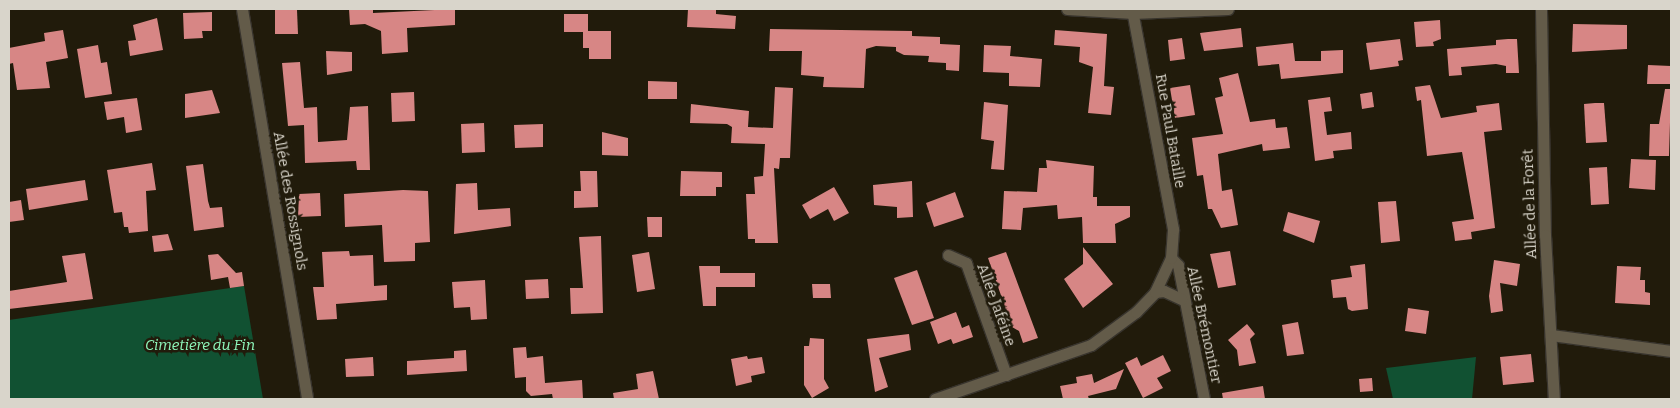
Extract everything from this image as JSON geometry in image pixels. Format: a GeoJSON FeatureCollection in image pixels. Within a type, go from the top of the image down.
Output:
{"type":"FeatureCollection","features":[{"type":"Feature","properties":{"kind":"street","name":"Allée des Rossignols"},"geometry":{"type":"LineString","coordinates":[[242,9],[307,399]]}},
{"type":"Feature","properties":{"kind":"street"},"geometry":{"type":"LineString","coordinates":[[1067,9],[1132,11],[1228,9]]}},
{"type":"Feature","properties":{"kind":"street","name":"Allée de la Forêt"},"geometry":{"type":"LineString","coordinates":[[1541,9],[1550,335],[1554,399]]}},
{"type":"Feature","properties":{"kind":"street","name":"Rue Paul Bataille"},"geometry":{"type":"LineString","coordinates":[[1132,11],[1173,229],[1170,258]]}},
{"type":"Feature","properties":{"kind":"street","name":"Allée Jaféine"},"geometry":{"type":"LineString","coordinates":[[948,255],[966,262],[1006,374]]}},
{"type":"Feature","properties":{"kind":"street"},"geometry":{"type":"LineString","coordinates":[[935,399],[1091,345],[1136,312],[1155,292],[1170,258]]}},
{"type":"Feature","properties":{"kind":"street","name":"Allée Brémontier"},"geometry":{"type":"LineString","coordinates":[[1170,258],[1178,265],[1181,299],[1204,399]]}},
{"type":"Feature","properties":{"kind":"street"},"geometry":{"type":"LineString","coordinates":[[1155,292],[1164,291],[1181,299]]}},
{"type":"Feature","properties":{"kind":"street"},"geometry":{"type":"LineString","coordinates":[[1550,335],[1671,351]]}},
{"type":"Feature","properties":{"kind":"green space","name":"Cimetière du Fin"},"geometry":{"type":"Polygon","coordinates":[[[244,286],[263,399],[9,399],[9,320],[244,286]]]}},
{"type":"Feature","properties":{"kind":"green space"},"geometry":{"type":"Polygon","coordinates":[[[1476,357],[1472,399],[1393,399],[1386,368],[1476,357]]]}},
{"type":"Feature","properties":{"kind":"building"},"geometry":{"type":"Polygon","coordinates":[[[349,9],[373,9],[373,13],[455,9],[455,25],[407,28],[408,52],[382,54],[381,31],[365,24],[350,25],[349,9]]]}},
{"type":"Feature","properties":{"kind":"building"},"geometry":{"type":"Polygon","coordinates":[[[688,9],[716,9],[716,14],[736,16],[735,29],[687,27],[688,9]]]}},
{"type":"Feature","properties":{"kind":"building"},"geometry":{"type":"Polygon","coordinates":[[[275,10],[297,10],[298,34],[275,34],[275,10]]]}},
{"type":"Feature","properties":{"kind":"building"},"geometry":{"type":"Polygon","coordinates":[[[212,12],[212,31],[202,31],[203,38],[184,39],[183,13],[212,12]]]}},
{"type":"Feature","properties":{"kind":"building"},"geometry":{"type":"Polygon","coordinates":[[[564,14],[588,14],[588,31],[611,31],[611,59],[589,59],[589,48],[583,48],[583,32],[564,32],[564,14]]]}},
{"type":"Feature","properties":{"kind":"building"},"geometry":{"type":"Polygon","coordinates":[[[157,18],[163,50],[130,56],[128,41],[136,40],[133,25],[157,18]]]}},
{"type":"Feature","properties":{"kind":"building"},"geometry":{"type":"Polygon","coordinates":[[[1440,20],[1441,39],[1433,42],[1434,46],[1416,47],[1414,22],[1440,20]]]}},
{"type":"Feature","properties":{"kind":"building"},"geometry":{"type":"Polygon","coordinates":[[[1573,24],[1627,25],[1627,49],[1572,52],[1573,24]]]}},
{"type":"Feature","properties":{"kind":"building"},"geometry":{"type":"Polygon","coordinates":[[[1241,28],[1243,47],[1204,51],[1200,33],[1241,28]]]}},
{"type":"Feature","properties":{"kind":"building"},"geometry":{"type":"Polygon","coordinates":[[[770,29],[912,31],[912,36],[940,37],[940,44],[960,45],[959,71],[946,70],[946,63],[928,62],[929,56],[904,55],[896,51],[896,47],[876,46],[866,49],[864,88],[823,87],[824,77],[801,75],[802,51],[769,51],[770,29]]]}},
{"type":"Feature","properties":{"kind":"building"},"geometry":{"type":"Polygon","coordinates":[[[63,30],[68,58],[46,62],[50,88],[17,90],[13,63],[9,64],[9,48],[45,41],[44,33],[63,30]]]}},
{"type":"Feature","properties":{"kind":"building"},"geometry":{"type":"Polygon","coordinates":[[[1055,30],[1107,34],[1104,86],[1114,87],[1111,115],[1088,113],[1093,67],[1079,62],[1080,47],[1054,45],[1055,30]]]}},
{"type":"Feature","properties":{"kind":"building"},"geometry":{"type":"Polygon","coordinates":[[[1182,38],[1185,59],[1170,61],[1168,40],[1182,38]]]}},
{"type":"Feature","properties":{"kind":"building"},"geometry":{"type":"Polygon","coordinates":[[[1400,39],[1403,60],[1398,61],[1399,66],[1370,70],[1366,43],[1400,39]]]}},
{"type":"Feature","properties":{"kind":"building"},"geometry":{"type":"Polygon","coordinates":[[[1517,39],[1519,73],[1506,73],[1506,66],[1496,64],[1461,67],[1462,75],[1449,76],[1447,49],[1496,45],[1496,40],[1517,39]]]}},
{"type":"Feature","properties":{"kind":"building"},"geometry":{"type":"Polygon","coordinates":[[[1293,43],[1295,61],[1321,61],[1321,51],[1343,50],[1343,73],[1281,79],[1279,64],[1258,66],[1256,47],[1293,43]]]}},
{"type":"Feature","properties":{"kind":"building"},"geometry":{"type":"Polygon","coordinates":[[[98,45],[101,63],[107,62],[112,94],[85,98],[77,49],[98,45]]]}},
{"type":"Feature","properties":{"kind":"building"},"geometry":{"type":"Polygon","coordinates":[[[984,45],[1011,46],[1010,56],[1042,59],[1040,87],[1009,86],[1009,73],[983,72],[984,45]]]}},
{"type":"Feature","properties":{"kind":"building"},"geometry":{"type":"Polygon","coordinates":[[[326,51],[352,52],[352,71],[327,75],[326,51]]]}},
{"type":"Feature","properties":{"kind":"building"},"geometry":{"type":"Polygon","coordinates":[[[300,62],[304,108],[317,107],[318,142],[347,140],[350,107],[368,106],[370,170],[357,170],[356,161],[305,163],[304,125],[288,126],[282,63],[300,62]]]}},
{"type":"Feature","properties":{"kind":"building"},"geometry":{"type":"Polygon","coordinates":[[[1648,65],[1671,66],[1671,84],[1647,84],[1648,65]]]}},
{"type":"Feature","properties":{"kind":"building"},"geometry":{"type":"Polygon","coordinates":[[[1238,73],[1250,122],[1275,119],[1276,128],[1287,127],[1290,148],[1263,151],[1262,144],[1218,154],[1222,191],[1232,189],[1238,225],[1221,228],[1212,209],[1208,209],[1203,175],[1197,176],[1192,138],[1223,134],[1215,98],[1223,96],[1219,78],[1238,73]]]}},
{"type":"Feature","properties":{"kind":"building"},"geometry":{"type":"Polygon","coordinates":[[[648,81],[677,82],[677,99],[648,99],[648,81]]]}},
{"type":"Feature","properties":{"kind":"building"},"geometry":{"type":"Polygon","coordinates":[[[1190,85],[1195,115],[1175,118],[1170,88],[1190,85]]]}},
{"type":"Feature","properties":{"kind":"building"},"geometry":{"type":"Polygon","coordinates":[[[1430,85],[1441,118],[1477,112],[1476,106],[1499,103],[1502,130],[1484,132],[1495,228],[1471,232],[1472,239],[1455,241],[1452,222],[1474,219],[1462,152],[1427,156],[1421,100],[1417,101],[1415,87],[1430,85]]]}},
{"type":"Feature","properties":{"kind":"building"},"geometry":{"type":"Polygon","coordinates":[[[775,87],[793,88],[790,158],[780,158],[779,169],[774,168],[778,243],[755,243],[755,239],[748,239],[746,194],[755,194],[754,177],[763,176],[765,144],[731,143],[732,127],[727,124],[690,123],[691,104],[749,111],[748,127],[773,128],[775,87]]]}},
{"type":"Feature","properties":{"kind":"building"},"geometry":{"type":"Polygon","coordinates":[[[1665,89],[1671,89],[1669,156],[1649,156],[1650,124],[1659,124],[1665,89]]]}},
{"type":"Feature","properties":{"kind":"building"},"geometry":{"type":"Polygon","coordinates":[[[212,90],[220,113],[185,118],[185,94],[212,90]]]}},
{"type":"Feature","properties":{"kind":"building"},"geometry":{"type":"Polygon","coordinates":[[[414,92],[415,121],[392,122],[391,93],[414,92]]]}},
{"type":"Feature","properties":{"kind":"building"},"geometry":{"type":"Polygon","coordinates":[[[1372,92],[1374,107],[1362,109],[1360,94],[1372,92]]]}},
{"type":"Feature","properties":{"kind":"building"},"geometry":{"type":"Polygon","coordinates":[[[1330,97],[1332,111],[1324,112],[1327,135],[1351,132],[1352,149],[1333,151],[1334,158],[1315,161],[1308,100],[1330,97]]]}},
{"type":"Feature","properties":{"kind":"building"},"geometry":{"type":"Polygon","coordinates":[[[137,98],[142,130],[126,133],[124,117],[107,120],[104,102],[137,98]]]}},
{"type":"Feature","properties":{"kind":"building"},"geometry":{"type":"Polygon","coordinates":[[[984,102],[1008,105],[1004,170],[991,169],[994,141],[981,139],[984,102]]]}},
{"type":"Feature","properties":{"kind":"building"},"geometry":{"type":"Polygon","coordinates":[[[1604,103],[1607,142],[1586,143],[1584,104],[1604,103]]]}},
{"type":"Feature","properties":{"kind":"building"},"geometry":{"type":"Polygon","coordinates":[[[484,123],[485,152],[462,153],[461,124],[484,123]]]}},
{"type":"Feature","properties":{"kind":"building"},"geometry":{"type":"Polygon","coordinates":[[[543,124],[543,147],[515,148],[514,125],[543,124]]]}},
{"type":"Feature","properties":{"kind":"building"},"geometry":{"type":"Polygon","coordinates":[[[602,132],[628,138],[628,156],[602,155],[602,132]]]}},
{"type":"Feature","properties":{"kind":"building"},"geometry":{"type":"Polygon","coordinates":[[[1631,159],[1656,160],[1655,190],[1629,188],[1631,159]]]}},
{"type":"Feature","properties":{"kind":"building"},"geometry":{"type":"Polygon","coordinates":[[[1046,160],[1094,166],[1093,197],[1097,197],[1097,206],[1130,206],[1130,217],[1115,224],[1116,243],[1083,243],[1082,217],[1058,219],[1057,205],[1023,208],[1021,230],[1002,229],[1004,191],[1037,192],[1039,168],[1047,168],[1046,160]]]}},
{"type":"Feature","properties":{"kind":"building"},"geometry":{"type":"Polygon","coordinates":[[[152,163],[156,190],[146,191],[148,231],[129,233],[128,227],[124,227],[122,212],[114,213],[107,170],[152,163]]]}},
{"type":"Feature","properties":{"kind":"building"},"geometry":{"type":"Polygon","coordinates":[[[203,164],[210,208],[222,207],[224,227],[194,231],[186,166],[203,164]]]}},
{"type":"Feature","properties":{"kind":"building"},"geometry":{"type":"Polygon","coordinates":[[[1607,167],[1609,204],[1591,205],[1589,168],[1607,167]]]}},
{"type":"Feature","properties":{"kind":"building"},"geometry":{"type":"Polygon","coordinates":[[[580,171],[597,171],[598,207],[574,208],[574,191],[581,191],[580,171]]]}},
{"type":"Feature","properties":{"kind":"building"},"geometry":{"type":"Polygon","coordinates":[[[681,171],[722,172],[722,187],[716,187],[716,196],[680,196],[681,171]]]}},
{"type":"Feature","properties":{"kind":"building"},"geometry":{"type":"Polygon","coordinates":[[[85,180],[88,200],[29,210],[26,189],[85,180]]]}},
{"type":"Feature","properties":{"kind":"building"},"geometry":{"type":"Polygon","coordinates":[[[912,181],[913,217],[897,218],[897,207],[874,205],[873,185],[912,181]]]}},
{"type":"Feature","properties":{"kind":"building"},"geometry":{"type":"Polygon","coordinates":[[[477,183],[478,210],[510,208],[511,226],[454,234],[456,184],[477,183]]]}},
{"type":"Feature","properties":{"kind":"building"},"geometry":{"type":"Polygon","coordinates":[[[834,187],[849,213],[834,221],[828,209],[810,219],[802,205],[834,187]]]}},
{"type":"Feature","properties":{"kind":"building"},"geometry":{"type":"Polygon","coordinates":[[[403,190],[428,191],[430,242],[415,243],[415,261],[384,262],[382,225],[345,227],[344,194],[403,190]]]}},
{"type":"Feature","properties":{"kind":"building"},"geometry":{"type":"Polygon","coordinates":[[[955,192],[964,217],[934,227],[926,203],[955,192]]]}},
{"type":"Feature","properties":{"kind":"building"},"geometry":{"type":"Polygon","coordinates":[[[320,193],[321,216],[298,217],[299,194],[320,193]]]}},
{"type":"Feature","properties":{"kind":"building"},"geometry":{"type":"Polygon","coordinates":[[[21,200],[24,220],[9,222],[9,202],[21,200]]]}},
{"type":"Feature","properties":{"kind":"building"},"geometry":{"type":"Polygon","coordinates":[[[1396,201],[1400,241],[1381,243],[1378,202],[1396,201]]]}},
{"type":"Feature","properties":{"kind":"building"},"geometry":{"type":"Polygon","coordinates":[[[1288,212],[1320,221],[1314,243],[1283,231],[1288,212]]]}},
{"type":"Feature","properties":{"kind":"building"},"geometry":{"type":"Polygon","coordinates":[[[647,217],[662,217],[662,237],[648,237],[647,217]]]}},
{"type":"Feature","properties":{"kind":"building"},"geometry":{"type":"Polygon","coordinates":[[[168,234],[173,250],[154,252],[152,236],[168,234]]]}},
{"type":"Feature","properties":{"kind":"building"},"geometry":{"type":"Polygon","coordinates":[[[601,236],[603,313],[571,314],[570,288],[583,288],[579,237],[601,236]]]}},
{"type":"Feature","properties":{"kind":"building"},"geometry":{"type":"Polygon","coordinates":[[[1083,247],[1113,284],[1083,308],[1064,279],[1083,264],[1083,247]]]}},
{"type":"Feature","properties":{"kind":"building"},"geometry":{"type":"Polygon","coordinates":[[[349,251],[350,256],[373,255],[374,286],[387,285],[387,300],[336,304],[337,319],[317,320],[313,287],[324,287],[322,252],[349,251]]]}},
{"type":"Feature","properties":{"kind":"building"},"geometry":{"type":"Polygon","coordinates":[[[1230,251],[1236,285],[1218,288],[1210,254],[1230,251]]]}},
{"type":"Feature","properties":{"kind":"building"},"geometry":{"type":"Polygon","coordinates":[[[649,252],[655,289],[637,292],[632,255],[649,252]]]}},
{"type":"Feature","properties":{"kind":"building"},"geometry":{"type":"Polygon","coordinates":[[[1006,252],[1038,338],[1023,343],[1019,331],[1012,327],[988,258],[1006,252]]]}},
{"type":"Feature","properties":{"kind":"building"},"geometry":{"type":"Polygon","coordinates":[[[85,253],[93,299],[9,309],[9,291],[67,282],[62,256],[85,253]]]}},
{"type":"Feature","properties":{"kind":"building"},"geometry":{"type":"Polygon","coordinates":[[[218,254],[236,273],[242,272],[244,286],[230,288],[228,277],[211,280],[208,255],[218,254]]]}},
{"type":"Feature","properties":{"kind":"building"},"geometry":{"type":"Polygon","coordinates":[[[1494,260],[1520,264],[1517,286],[1500,283],[1503,311],[1491,313],[1489,296],[1494,260]]]}},
{"type":"Feature","properties":{"kind":"building"},"geometry":{"type":"Polygon","coordinates":[[[1365,264],[1368,309],[1352,311],[1348,309],[1346,297],[1333,298],[1331,280],[1352,277],[1350,266],[1365,264]]]}},
{"type":"Feature","properties":{"kind":"building"},"geometry":{"type":"Polygon","coordinates":[[[699,266],[720,266],[720,273],[755,273],[755,287],[716,287],[716,306],[703,306],[699,266]]]}},
{"type":"Feature","properties":{"kind":"building"},"geometry":{"type":"Polygon","coordinates":[[[1617,266],[1641,267],[1640,280],[1645,280],[1645,292],[1650,293],[1650,305],[1615,303],[1617,266]]]}},
{"type":"Feature","properties":{"kind":"building"},"geometry":{"type":"Polygon","coordinates":[[[917,270],[934,318],[912,325],[894,278],[917,270]]]}},
{"type":"Feature","properties":{"kind":"building"},"geometry":{"type":"Polygon","coordinates":[[[548,279],[549,298],[526,299],[525,280],[548,279]]]}},
{"type":"Feature","properties":{"kind":"building"},"geometry":{"type":"Polygon","coordinates":[[[485,280],[487,319],[471,320],[470,307],[454,308],[452,282],[485,280]]]}},
{"type":"Feature","properties":{"kind":"building"},"geometry":{"type":"Polygon","coordinates":[[[812,284],[830,284],[831,298],[813,298],[812,284]]]}},
{"type":"Feature","properties":{"kind":"building"},"geometry":{"type":"Polygon","coordinates":[[[1408,308],[1429,311],[1426,334],[1405,331],[1408,308]]]}},
{"type":"Feature","properties":{"kind":"building"},"geometry":{"type":"Polygon","coordinates":[[[956,312],[962,328],[969,325],[973,337],[953,344],[951,339],[938,344],[930,322],[956,312]]]}},
{"type":"Feature","properties":{"kind":"building"},"geometry":{"type":"Polygon","coordinates":[[[1298,322],[1304,354],[1287,356],[1282,325],[1298,322]]]}},
{"type":"Feature","properties":{"kind":"building"},"geometry":{"type":"Polygon","coordinates":[[[1247,324],[1255,334],[1250,339],[1256,363],[1239,366],[1237,350],[1228,340],[1247,324]]]}},
{"type":"Feature","properties":{"kind":"building"},"geometry":{"type":"Polygon","coordinates":[[[909,334],[911,350],[879,358],[888,387],[875,392],[867,339],[909,334]]]}},
{"type":"Feature","properties":{"kind":"building"},"geometry":{"type":"Polygon","coordinates":[[[810,338],[824,339],[824,379],[829,388],[812,398],[804,385],[804,346],[809,346],[810,338]]]}},
{"type":"Feature","properties":{"kind":"building"},"geometry":{"type":"Polygon","coordinates":[[[526,347],[527,358],[543,356],[545,383],[582,380],[583,399],[553,399],[552,394],[531,396],[526,391],[526,377],[515,378],[513,348],[526,347]]]}},
{"type":"Feature","properties":{"kind":"building"},"geometry":{"type":"Polygon","coordinates":[[[466,350],[467,371],[407,375],[407,361],[454,358],[454,351],[466,350]]]}},
{"type":"Feature","properties":{"kind":"building"},"geometry":{"type":"Polygon","coordinates":[[[1531,354],[1534,382],[1503,385],[1500,357],[1531,354]]]}},
{"type":"Feature","properties":{"kind":"building"},"geometry":{"type":"Polygon","coordinates":[[[1163,355],[1171,371],[1157,378],[1163,388],[1143,398],[1125,363],[1137,357],[1141,366],[1163,355]]]}},
{"type":"Feature","properties":{"kind":"building"},"geometry":{"type":"Polygon","coordinates":[[[747,356],[748,359],[762,357],[765,373],[751,376],[752,382],[736,386],[731,359],[747,356]]]}},
{"type":"Feature","properties":{"kind":"building"},"geometry":{"type":"Polygon","coordinates":[[[373,357],[374,376],[346,377],[345,359],[373,357]]]}},
{"type":"Feature","properties":{"kind":"building"},"geometry":{"type":"Polygon","coordinates":[[[1124,369],[1116,389],[1088,396],[1089,399],[1063,399],[1060,386],[1077,383],[1076,377],[1092,374],[1094,383],[1124,369]]]}},
{"type":"Feature","properties":{"kind":"building"},"geometry":{"type":"Polygon","coordinates":[[[653,371],[659,399],[614,399],[613,393],[638,389],[636,374],[653,371]]]}},
{"type":"Feature","properties":{"kind":"building"},"geometry":{"type":"Polygon","coordinates":[[[1372,378],[1373,391],[1360,392],[1359,379],[1372,378]]]}},
{"type":"Feature","properties":{"kind":"building"},"geometry":{"type":"Polygon","coordinates":[[[1263,386],[1265,399],[1223,399],[1222,393],[1263,386]]]}}]}
